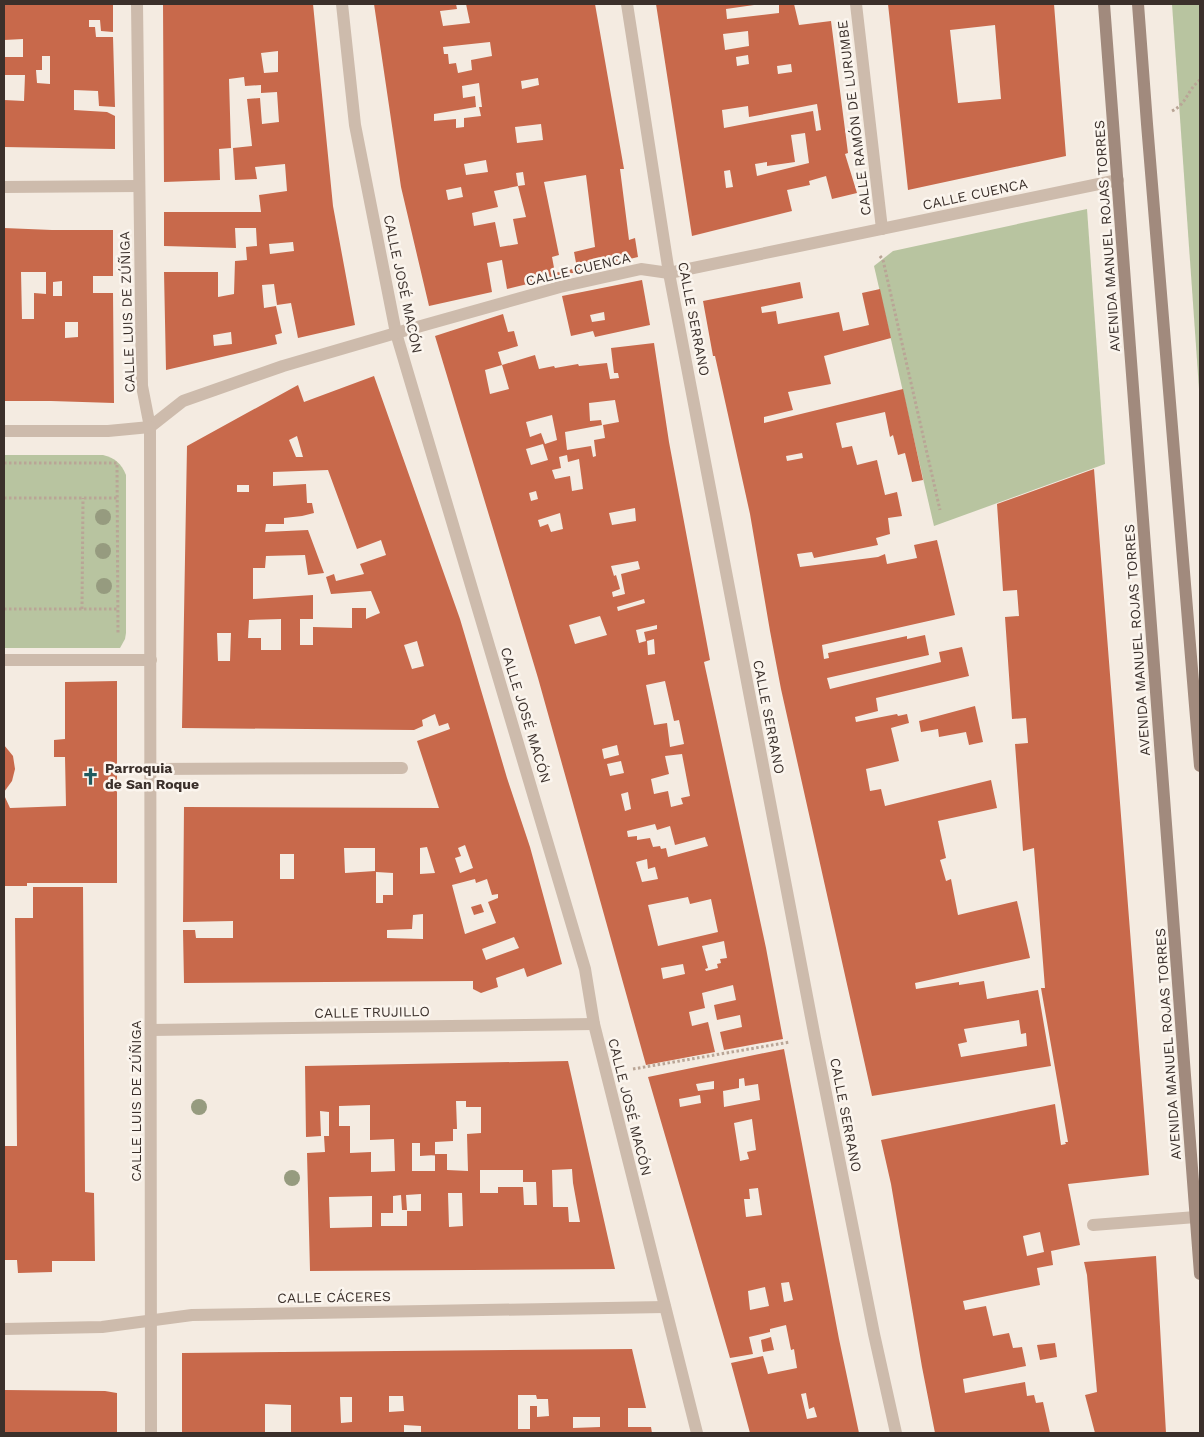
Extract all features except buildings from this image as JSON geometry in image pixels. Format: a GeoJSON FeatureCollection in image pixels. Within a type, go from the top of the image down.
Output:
{"type":"FeatureCollection","features":[{"type":"Feature","properties":{"kind":"main road","name":"AVENIDA MANUEL ROJAS TORRES"},"geometry":{"type":"LineString","coordinates":[[1104,4],[1200,1274]]}},
{"type":"Feature","properties":{"kind":"main road"},"geometry":{"type":"LineString","coordinates":[[1138,4],[1146,124],[1200,766]]}},
{"type":"Feature","properties":{"kind":"street","name":"CALLE LUIS DE ZÚÑIGA"},"geometry":{"type":"LineString","coordinates":[[137,4],[142,386],[150,427],[151,1433]]}},
{"type":"Feature","properties":{"kind":"street","name":"CALLE JOSÉ MACÓN"},"geometry":{"type":"LineString","coordinates":[[342,4],[355,124],[396,333],[585,968],[594,1024],[696,1433]]}},
{"type":"Feature","properties":{"kind":"street","name":"CALLE SERRANO"},"geometry":{"type":"LineString","coordinates":[[627,4],[669,273],[815,1038],[874,1334],[896,1433]]}},
{"type":"Feature","properties":{"kind":"street","name":"CALLE RAMÓN DE LURUMBE"},"geometry":{"type":"LineString","coordinates":[[856,4],[882,229]]}},
{"type":"Feature","properties":{"kind":"street","name":"CALLE CUENCA"},"geometry":{"type":"LineString","coordinates":[[150,427],[184,401],[284,366],[560,287],[641,269],[669,273],[1118,180]]}},
{"type":"Feature","properties":{"kind":"street"},"geometry":{"type":"LineString","coordinates":[[4,187],[140,186]]}},
{"type":"Feature","properties":{"kind":"street"},"geometry":{"type":"LineString","coordinates":[[4,431],[108,431],[150,427]]}},
{"type":"Feature","properties":{"kind":"street"},"geometry":{"type":"LineString","coordinates":[[4,660],[151,660]]}},
{"type":"Feature","properties":{"kind":"street"},"geometry":{"type":"LineString","coordinates":[[151,769],[402,768]]}},
{"type":"Feature","properties":{"kind":"street","name":"CALLE TRUJILLO"},"geometry":{"type":"LineString","coordinates":[[151,1030],[594,1024]]}},
{"type":"Feature","properties":{"kind":"street"},"geometry":{"type":"LineString","coordinates":[[1093,1225],[1196,1217]]}},
{"type":"Feature","properties":{"kind":"street","name":"CALLE CÁCERES"},"geometry":{"type":"LineString","coordinates":[[4,1329],[102,1327],[192,1315],[665,1307]]}},
{"type":"Feature","properties":{"kind":"path"},"geometry":{"type":"LineString","coordinates":[[1146,124],[1181,107],[1193,86],[1200,80]]}},
{"type":"Feature","properties":{"kind":"path"},"geometry":{"type":"LineString","coordinates":[[865,232],[883,260],[940,510]]}},
{"type":"Feature","properties":{"kind":"path"},"geometry":{"type":"LineString","coordinates":[[4,463],[117,463],[118,642]]}},
{"type":"Feature","properties":{"kind":"path"},"geometry":{"type":"LineString","coordinates":[[4,498],[118,498]]}},
{"type":"Feature","properties":{"kind":"path"},"geometry":{"type":"LineString","coordinates":[[82,609],[83,498]]}},
{"type":"Feature","properties":{"kind":"path"},"geometry":{"type":"LineString","coordinates":[[4,609],[118,609]]}},
{"type":"Feature","properties":{"kind":"path"},"geometry":{"type":"LineString","coordinates":[[606,1073],[815,1038]]}},
{"type":"Feature","properties":{"kind":"green space"},"geometry":{"type":"Polygon","coordinates":[[[1172,4],[1200,4],[1200,403],[1172,4]]]}},
{"type":"Feature","properties":{"kind":"green space"},"geometry":{"type":"Polygon","coordinates":[[[1087,209],[1105,464],[934,526],[874,266],[893,251],[1087,209]]]}},
{"type":"Feature","properties":{"kind":"green space"},"geometry":{"type":"Polygon","coordinates":[[[4,455],[103,455],[114,459],[122,467],[126,475],[126,633],[120,648],[4,648],[4,455]]]}},
{"type":"Feature","properties":{"kind":"place","name":"Parroquia de San Roque"},"geometry":{"type":"Point","coordinates":[91,776]}}]}
